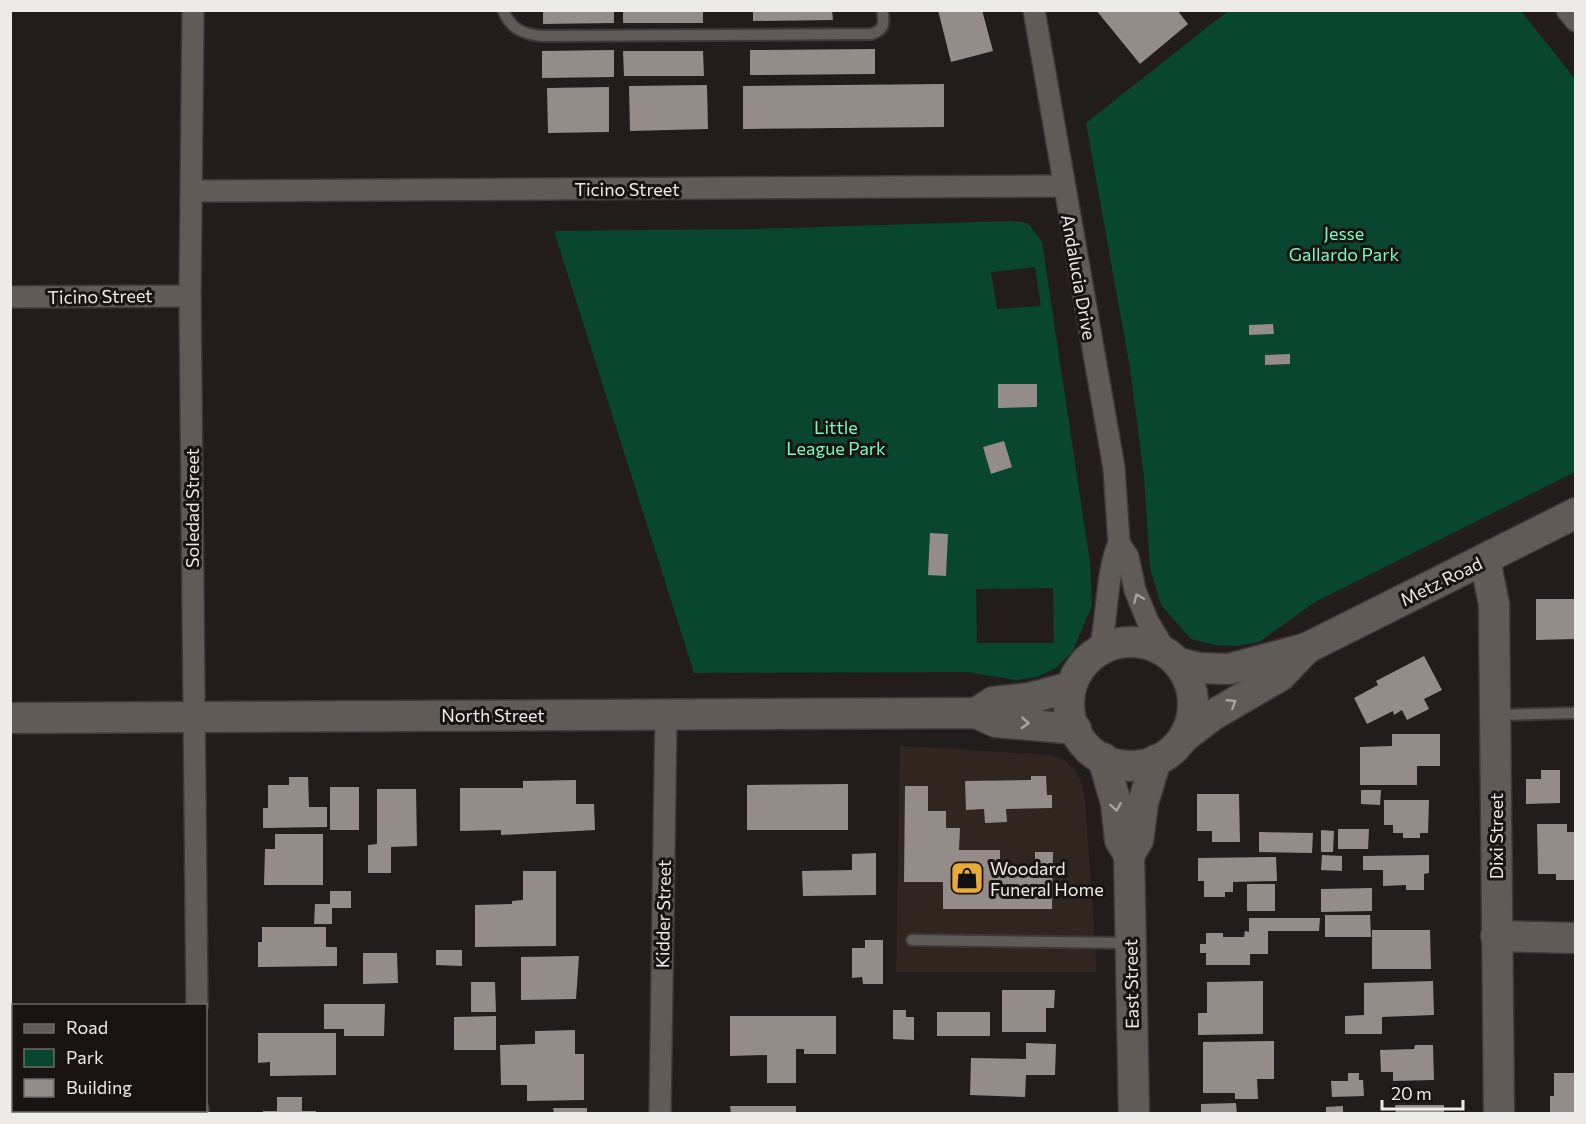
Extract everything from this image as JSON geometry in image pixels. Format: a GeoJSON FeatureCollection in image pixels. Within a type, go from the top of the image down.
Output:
{"type":"FeatureCollection","features":[{"type":"Feature","properties":{"kind":"street","name":"Soledad Street"},"geometry":{"type":"LineString","coordinates":[[193,10],[190,296],[197,1004]]}},
{"type":"Feature","properties":{"kind":"street","name":"Andalucia Drive"},"geometry":{"type":"LineString","coordinates":[[1034,10],[1114,468],[1119,543],[1112,559],[1108,605],[1100,650]]}},
{"type":"Feature","properties":{"kind":"street"},"geometry":{"type":"LineString","coordinates":[[1567,10],[1575,21]]}},
{"type":"Feature","properties":{"kind":"street","name":"Ticino Street"},"geometry":{"type":"LineString","coordinates":[[192,191],[1063,186]]}},
{"type":"Feature","properties":{"kind":"street","name":"Ticino Street"},"geometry":{"type":"LineString","coordinates":[[10,297],[190,296]]}},
{"type":"Feature","properties":{"kind":"street","name":"Metz Road"},"geometry":{"type":"LineString","coordinates":[[1172,656],[1199,668],[1230,669],[1307,648],[1575,513]]}},
{"type":"Feature","properties":{"kind":"street","name":"Andalucia Drive"},"geometry":{"type":"LineString","coordinates":[[1119,543],[1128,557],[1135,590],[1148,622],[1172,656]]}},
{"type":"Feature","properties":{"kind":"street","name":"Dixi Street"},"geometry":{"type":"LineString","coordinates":[[1485,560],[1494,604],[1498,1113]]}},
{"type":"Feature","properties":{"kind":"street"},"geometry":{"type":"LineString","coordinates":[[1133,641],[1149,643],[1172,656],[1192,694],[1191,723],[1184,737],[1172,750],[1156,760],[1131,768],[1103,758],[1087,745],[1076,729],[1068,702],[1077,673],[1100,650],[1133,641]]}},
{"type":"Feature","properties":{"kind":"street","name":"Metz Road"},"geometry":{"type":"LineString","coordinates":[[1184,737],[1214,715],[1280,676],[1307,648]]}},
{"type":"Feature","properties":{"kind":"street","name":"North Street"},"geometry":{"type":"LineString","coordinates":[[976,713],[993,702],[1030,698],[1071,687]]}},
{"type":"Feature","properties":{"kind":"street","name":"North Street"},"geometry":{"type":"LineString","coordinates":[[10,718],[976,713],[996,722],[1076,729]]}},
{"type":"Feature","properties":{"kind":"street","name":"Kidder Street"},"geometry":{"type":"LineString","coordinates":[[660,1113],[666,714]]}},
{"type":"Feature","properties":{"kind":"street","name":"East Street"},"geometry":{"type":"LineString","coordinates":[[1103,758],[1116,803],[1120,840],[1129,855],[1134,1113]]}},
{"type":"Feature","properties":{"kind":"street","name":"East Street"},"geometry":{"type":"LineString","coordinates":[[1129,855],[1138,840],[1143,803],[1156,760]]}},
{"type":"Feature","properties":{"kind":"street"},"geometry":{"type":"LineString","coordinates":[[1496,936],[1575,938]]}},
{"type":"Feature","properties":{"kind":"lane"},"geometry":{"type":"LineString","coordinates":[[503,10],[507,20],[517,30],[542,36],[872,34],[882,28],[885,22],[882,10]]}},
{"type":"Feature","properties":{"kind":"lane"},"geometry":{"type":"LineString","coordinates":[[1496,715],[1575,713]]}},
{"type":"Feature","properties":{"kind":"lane"},"geometry":{"type":"LineString","coordinates":[[912,940],[1131,943]]}},
{"type":"Feature","properties":{"kind":"shaded area"},"geometry":{"type":"Polygon","coordinates":[[[900,746],[1052,755],[1063,759],[1074,769],[1081,781],[1085,798],[1097,972],[896,972],[900,746]]]}},
{"type":"Feature","properties":{"kind":"green space","name":"Jesse Gallardo Park"},"geometry":{"type":"Polygon","coordinates":[[[1228,11],[1521,11],[1575,79],[1575,472],[1315,602],[1259,642],[1237,646],[1215,645],[1191,639],[1161,605],[1150,568],[1144,477],[1130,368],[1086,123],[1228,11]]]}},
{"type":"Feature","properties":{"kind":"green space","name":"Little League Park"},"geometry":{"type":"Polygon","coordinates":[[[1012,221],[1028,223],[1042,242],[1090,563],[1092,605],[1073,651],[1056,668],[1037,677],[1016,680],[966,672],[694,673],[554,231],[752,229],[1012,221]],[[1035,267],[991,272],[997,309],[1041,306],[1035,267]],[[1053,588],[976,589],[977,643],[1054,643],[1053,588]]]}},
{"type":"Feature","properties":{"kind":"building"},"geometry":{"type":"Polygon","coordinates":[[[543,10],[614,10],[614,23],[543,24],[543,10]]]}},
{"type":"Feature","properties":{"kind":"building"},"geometry":{"type":"Polygon","coordinates":[[[623,10],[703,10],[703,23],[623,23],[623,10]]]}},
{"type":"Feature","properties":{"kind":"building"},"geometry":{"type":"Polygon","coordinates":[[[753,10],[832,10],[833,20],[753,21],[753,10]]]}},
{"type":"Feature","properties":{"kind":"building"},"geometry":{"type":"Polygon","coordinates":[[[938,10],[982,10],[993,51],[951,62],[938,10]]]}},
{"type":"Feature","properties":{"kind":"building"},"geometry":{"type":"Polygon","coordinates":[[[1096,10],[1177,10],[1188,24],[1140,64],[1096,10]]]}},
{"type":"Feature","properties":{"kind":"building"},"geometry":{"type":"Polygon","coordinates":[[[875,49],[875,74],[750,75],[750,50],[875,49]]]}},
{"type":"Feature","properties":{"kind":"building"},"geometry":{"type":"Polygon","coordinates":[[[614,50],[614,77],[542,78],[542,51],[614,50]]]}},
{"type":"Feature","properties":{"kind":"building"},"geometry":{"type":"Polygon","coordinates":[[[623,51],[703,51],[704,76],[624,76],[623,51]]]}},
{"type":"Feature","properties":{"kind":"building"},"geometry":{"type":"Polygon","coordinates":[[[944,84],[944,127],[743,129],[743,86],[944,84]]]}},
{"type":"Feature","properties":{"kind":"building"},"geometry":{"type":"Polygon","coordinates":[[[707,85],[708,129],[630,131],[629,86],[707,85]]]}},
{"type":"Feature","properties":{"kind":"building"},"geometry":{"type":"Polygon","coordinates":[[[609,87],[609,132],[548,133],[547,88],[609,87]]]}},
{"type":"Feature","properties":{"kind":"building"},"geometry":{"type":"Polygon","coordinates":[[[1273,324],[1274,334],[1249,335],[1249,325],[1273,324]]]}},
{"type":"Feature","properties":{"kind":"building"},"geometry":{"type":"Polygon","coordinates":[[[1290,354],[1290,364],[1265,365],[1265,355],[1290,354]]]}},
{"type":"Feature","properties":{"kind":"building"},"geometry":{"type":"Polygon","coordinates":[[[998,384],[1037,384],[1037,407],[998,408],[998,384]]]}},
{"type":"Feature","properties":{"kind":"building"},"geometry":{"type":"Polygon","coordinates":[[[1004,441],[1012,467],[991,474],[983,447],[1004,441]]]}},
{"type":"Feature","properties":{"kind":"building"},"geometry":{"type":"Polygon","coordinates":[[[930,533],[948,534],[946,576],[928,575],[930,533]]]}},
{"type":"Feature","properties":{"kind":"building"},"geometry":{"type":"Polygon","coordinates":[[[1536,599],[1576,599],[1576,639],[1536,640],[1536,599]]]}},
{"type":"Feature","properties":{"kind":"building"},"geometry":{"type":"Polygon","coordinates":[[[1424,656],[1442,690],[1424,699],[1429,709],[1407,720],[1402,710],[1394,715],[1393,711],[1367,724],[1354,698],[1378,685],[1376,681],[1424,656]]]}},
{"type":"Feature","properties":{"kind":"building"},"geometry":{"type":"Polygon","coordinates":[[[1392,734],[1440,734],[1440,766],[1417,766],[1417,785],[1360,785],[1360,747],[1392,746],[1392,734]]]}},
{"type":"Feature","properties":{"kind":"building"},"geometry":{"type":"Polygon","coordinates":[[[1541,770],[1560,770],[1560,803],[1526,804],[1526,779],[1541,779],[1541,770]]]}},
{"type":"Feature","properties":{"kind":"building"},"geometry":{"type":"Polygon","coordinates":[[[1031,776],[1046,776],[1047,795],[1052,795],[1052,808],[1006,809],[1007,822],[985,823],[984,809],[966,810],[965,781],[1031,780],[1031,776]]]}},
{"type":"Feature","properties":{"kind":"building"},"geometry":{"type":"Polygon","coordinates":[[[289,777],[308,777],[309,807],[327,807],[327,827],[263,828],[263,808],[268,808],[268,785],[289,785],[289,777]]]}},
{"type":"Feature","properties":{"kind":"building"},"geometry":{"type":"Polygon","coordinates":[[[576,780],[576,804],[594,804],[595,830],[501,835],[501,830],[460,831],[460,788],[523,788],[523,781],[576,780]]]}},
{"type":"Feature","properties":{"kind":"building"},"geometry":{"type":"Polygon","coordinates":[[[848,784],[848,830],[747,830],[747,785],[848,784]]]}},
{"type":"Feature","properties":{"kind":"building"},"geometry":{"type":"Polygon","coordinates":[[[905,786],[928,786],[928,811],[946,811],[946,828],[960,828],[959,850],[1000,850],[1000,868],[1035,868],[1035,852],[1053,852],[1052,909],[943,909],[943,882],[904,882],[905,786]]]}},
{"type":"Feature","properties":{"kind":"building"},"geometry":{"type":"Polygon","coordinates":[[[330,787],[359,787],[359,830],[330,830],[330,787]]]}},
{"type":"Feature","properties":{"kind":"building"},"geometry":{"type":"Polygon","coordinates":[[[377,789],[416,789],[417,846],[391,847],[391,873],[368,873],[368,845],[377,844],[377,789]]]}},
{"type":"Feature","properties":{"kind":"building"},"geometry":{"type":"Polygon","coordinates":[[[1361,790],[1381,790],[1380,805],[1361,804],[1361,790]]]}},
{"type":"Feature","properties":{"kind":"building"},"geometry":{"type":"Polygon","coordinates":[[[1197,794],[1239,794],[1240,842],[1212,842],[1212,831],[1197,831],[1197,794]]]}},
{"type":"Feature","properties":{"kind":"building"},"geometry":{"type":"Polygon","coordinates":[[[1384,800],[1429,800],[1428,833],[1420,833],[1420,838],[1403,838],[1403,833],[1393,833],[1393,825],[1384,825],[1384,800]]]}},
{"type":"Feature","properties":{"kind":"building"},"geometry":{"type":"Polygon","coordinates":[[[1537,824],[1567,824],[1567,832],[1576,832],[1576,880],[1556,880],[1556,874],[1538,874],[1537,824]]]}},
{"type":"Feature","properties":{"kind":"building"},"geometry":{"type":"Polygon","coordinates":[[[1338,829],[1369,829],[1368,849],[1338,849],[1338,829]]]}},
{"type":"Feature","properties":{"kind":"building"},"geometry":{"type":"Polygon","coordinates":[[[1321,830],[1334,831],[1333,852],[1321,852],[1321,830]]]}},
{"type":"Feature","properties":{"kind":"building"},"geometry":{"type":"Polygon","coordinates":[[[1259,832],[1313,833],[1312,853],[1259,852],[1259,832]]]}},
{"type":"Feature","properties":{"kind":"building"},"geometry":{"type":"Polygon","coordinates":[[[275,834],[323,834],[323,885],[264,885],[265,849],[275,849],[275,834]]]}},
{"type":"Feature","properties":{"kind":"building"},"geometry":{"type":"Polygon","coordinates":[[[876,853],[876,895],[803,896],[802,871],[852,870],[852,854],[876,853]]]}},
{"type":"Feature","properties":{"kind":"building"},"geometry":{"type":"Polygon","coordinates":[[[1322,855],[1342,856],[1342,871],[1321,870],[1322,855]]]}},
{"type":"Feature","properties":{"kind":"building"},"geometry":{"type":"Polygon","coordinates":[[[1429,855],[1429,873],[1424,874],[1424,890],[1406,890],[1406,885],[1383,886],[1383,870],[1363,870],[1363,856],[1429,855]]]}},
{"type":"Feature","properties":{"kind":"building"},"geometry":{"type":"Polygon","coordinates":[[[1276,857],[1277,881],[1233,882],[1233,892],[1225,892],[1225,897],[1204,897],[1204,881],[1198,881],[1198,858],[1276,857]]]}},
{"type":"Feature","properties":{"kind":"building"},"geometry":{"type":"Polygon","coordinates":[[[523,871],[556,871],[556,946],[475,947],[475,905],[512,904],[512,901],[523,900],[523,871]]]}},
{"type":"Feature","properties":{"kind":"building"},"geometry":{"type":"Polygon","coordinates":[[[1247,884],[1275,884],[1275,911],[1247,911],[1247,884]]]}},
{"type":"Feature","properties":{"kind":"building"},"geometry":{"type":"Polygon","coordinates":[[[1372,888],[1372,911],[1321,912],[1321,889],[1372,888]]]}},
{"type":"Feature","properties":{"kind":"building"},"geometry":{"type":"Polygon","coordinates":[[[330,891],[351,891],[351,908],[332,908],[332,924],[314,924],[315,904],[330,904],[330,891]]]}},
{"type":"Feature","properties":{"kind":"building"},"geometry":{"type":"Polygon","coordinates":[[[1325,915],[1370,915],[1371,937],[1325,937],[1325,915]]]}},
{"type":"Feature","properties":{"kind":"building"},"geometry":{"type":"Polygon","coordinates":[[[1249,918],[1320,918],[1319,931],[1268,931],[1268,954],[1250,954],[1250,965],[1206,965],[1206,953],[1200,953],[1200,944],[1206,944],[1206,933],[1223,933],[1223,937],[1244,937],[1245,931],[1249,932],[1249,918]]]}},
{"type":"Feature","properties":{"kind":"building"},"geometry":{"type":"Polygon","coordinates":[[[262,927],[326,927],[326,947],[337,947],[337,966],[258,967],[258,942],[262,942],[262,927]]]}},
{"type":"Feature","properties":{"kind":"building"},"geometry":{"type":"Polygon","coordinates":[[[1372,930],[1430,930],[1431,969],[1372,969],[1372,930]]]}},
{"type":"Feature","properties":{"kind":"building"},"geometry":{"type":"Polygon","coordinates":[[[865,940],[883,940],[883,984],[863,984],[862,977],[852,978],[852,948],[865,948],[865,940]]]}},
{"type":"Feature","properties":{"kind":"building"},"geometry":{"type":"Polygon","coordinates":[[[436,950],[462,950],[462,966],[436,965],[436,950]]]}},
{"type":"Feature","properties":{"kind":"building"},"geometry":{"type":"Polygon","coordinates":[[[363,953],[397,953],[398,983],[363,984],[363,953]]]}},
{"type":"Feature","properties":{"kind":"building"},"geometry":{"type":"Polygon","coordinates":[[[579,956],[576,999],[521,1000],[521,957],[579,956]]]}},
{"type":"Feature","properties":{"kind":"building"},"geometry":{"type":"Polygon","coordinates":[[[1263,981],[1263,1034],[1198,1035],[1198,1013],[1207,1013],[1207,982],[1263,981]]]}},
{"type":"Feature","properties":{"kind":"building"},"geometry":{"type":"Polygon","coordinates":[[[1433,981],[1434,1015],[1382,1017],[1382,1034],[1345,1034],[1345,1016],[1364,1015],[1364,983],[1433,981]]]}},
{"type":"Feature","properties":{"kind":"building"},"geometry":{"type":"Polygon","coordinates":[[[471,982],[495,982],[496,1012],[471,1012],[471,982]]]}},
{"type":"Feature","properties":{"kind":"building"},"geometry":{"type":"Polygon","coordinates":[[[1002,990],[1055,990],[1054,1008],[1046,1008],[1046,1032],[1002,1032],[1002,990]]]}},
{"type":"Feature","properties":{"kind":"building"},"geometry":{"type":"Polygon","coordinates":[[[324,1004],[385,1004],[384,1036],[344,1036],[344,1029],[324,1029],[324,1004]]]}},
{"type":"Feature","properties":{"kind":"building"},"geometry":{"type":"Polygon","coordinates":[[[893,1010],[906,1010],[906,1017],[914,1017],[914,1040],[893,1039],[893,1010]]]}},
{"type":"Feature","properties":{"kind":"building"},"geometry":{"type":"Polygon","coordinates":[[[937,1012],[990,1012],[990,1036],[937,1036],[937,1012]]]}},
{"type":"Feature","properties":{"kind":"building"},"geometry":{"type":"Polygon","coordinates":[[[496,1016],[496,1050],[454,1050],[454,1017],[496,1016]]]}},
{"type":"Feature","properties":{"kind":"building"},"geometry":{"type":"Polygon","coordinates":[[[730,1016],[836,1016],[836,1054],[804,1054],[804,1049],[796,1049],[796,1083],[767,1083],[767,1055],[730,1056],[730,1016]]]}},
{"type":"Feature","properties":{"kind":"building"},"geometry":{"type":"Polygon","coordinates":[[[575,1030],[575,1054],[584,1054],[584,1100],[527,1101],[527,1085],[501,1085],[500,1045],[535,1044],[535,1031],[575,1030]]]}},
{"type":"Feature","properties":{"kind":"building"},"geometry":{"type":"Polygon","coordinates":[[[258,1033],[336,1033],[336,1075],[270,1076],[270,1062],[258,1063],[258,1033]]]}},
{"type":"Feature","properties":{"kind":"building"},"geometry":{"type":"Polygon","coordinates":[[[1274,1041],[1274,1079],[1257,1079],[1258,1099],[1235,1099],[1235,1093],[1203,1093],[1203,1042],[1274,1041]]]}},
{"type":"Feature","properties":{"kind":"building"},"geometry":{"type":"Polygon","coordinates":[[[1026,1043],[1056,1044],[1055,1075],[1026,1075],[1025,1097],[970,1095],[971,1058],[1026,1059],[1026,1043]]]}},
{"type":"Feature","properties":{"kind":"building"},"geometry":{"type":"Polygon","coordinates":[[[1415,1045],[1433,1045],[1434,1080],[1393,1081],[1393,1072],[1381,1072],[1380,1050],[1414,1049],[1415,1045]]]}},
{"type":"Feature","properties":{"kind":"building"},"geometry":{"type":"Polygon","coordinates":[[[1348,1073],[1359,1073],[1359,1080],[1363,1080],[1364,1096],[1332,1097],[1331,1081],[1348,1081],[1348,1073]]]}},
{"type":"Feature","properties":{"kind":"building"},"geometry":{"type":"Polygon","coordinates":[[[1554,1073],[1576,1073],[1576,1114],[1550,1114],[1550,1096],[1554,1096],[1554,1073]]]}},
{"type":"Feature","properties":{"kind":"building"},"geometry":{"type":"Polygon","coordinates":[[[277,1097],[302,1097],[302,1111],[316,1111],[316,1114],[263,1114],[263,1111],[277,1111],[277,1097]]]}},
{"type":"Feature","properties":{"kind":"building"},"geometry":{"type":"Polygon","coordinates":[[[1236,1103],[1237,1114],[1201,1114],[1201,1104],[1236,1103]]]}},
{"type":"Feature","properties":{"kind":"building"},"geometry":{"type":"Polygon","coordinates":[[[1395,1105],[1444,1105],[1444,1114],[1396,1114],[1395,1105]]]}},
{"type":"Feature","properties":{"kind":"building"},"geometry":{"type":"Polygon","coordinates":[[[730,1106],[796,1106],[796,1114],[731,1114],[730,1106]]]}},
{"type":"Feature","properties":{"kind":"building"},"geometry":{"type":"Polygon","coordinates":[[[1343,1106],[1343,1114],[1326,1114],[1326,1107],[1343,1106]]]}},
{"type":"Feature","properties":{"kind":"building"},"geometry":{"type":"Polygon","coordinates":[[[553,1108],[587,1108],[587,1114],[554,1114],[553,1108]]]}},
{"type":"Feature","properties":{"kind":"place","name":"Woodard Funeral Home"},"geometry":{"type":"Point","coordinates":[967,878]}}]}
